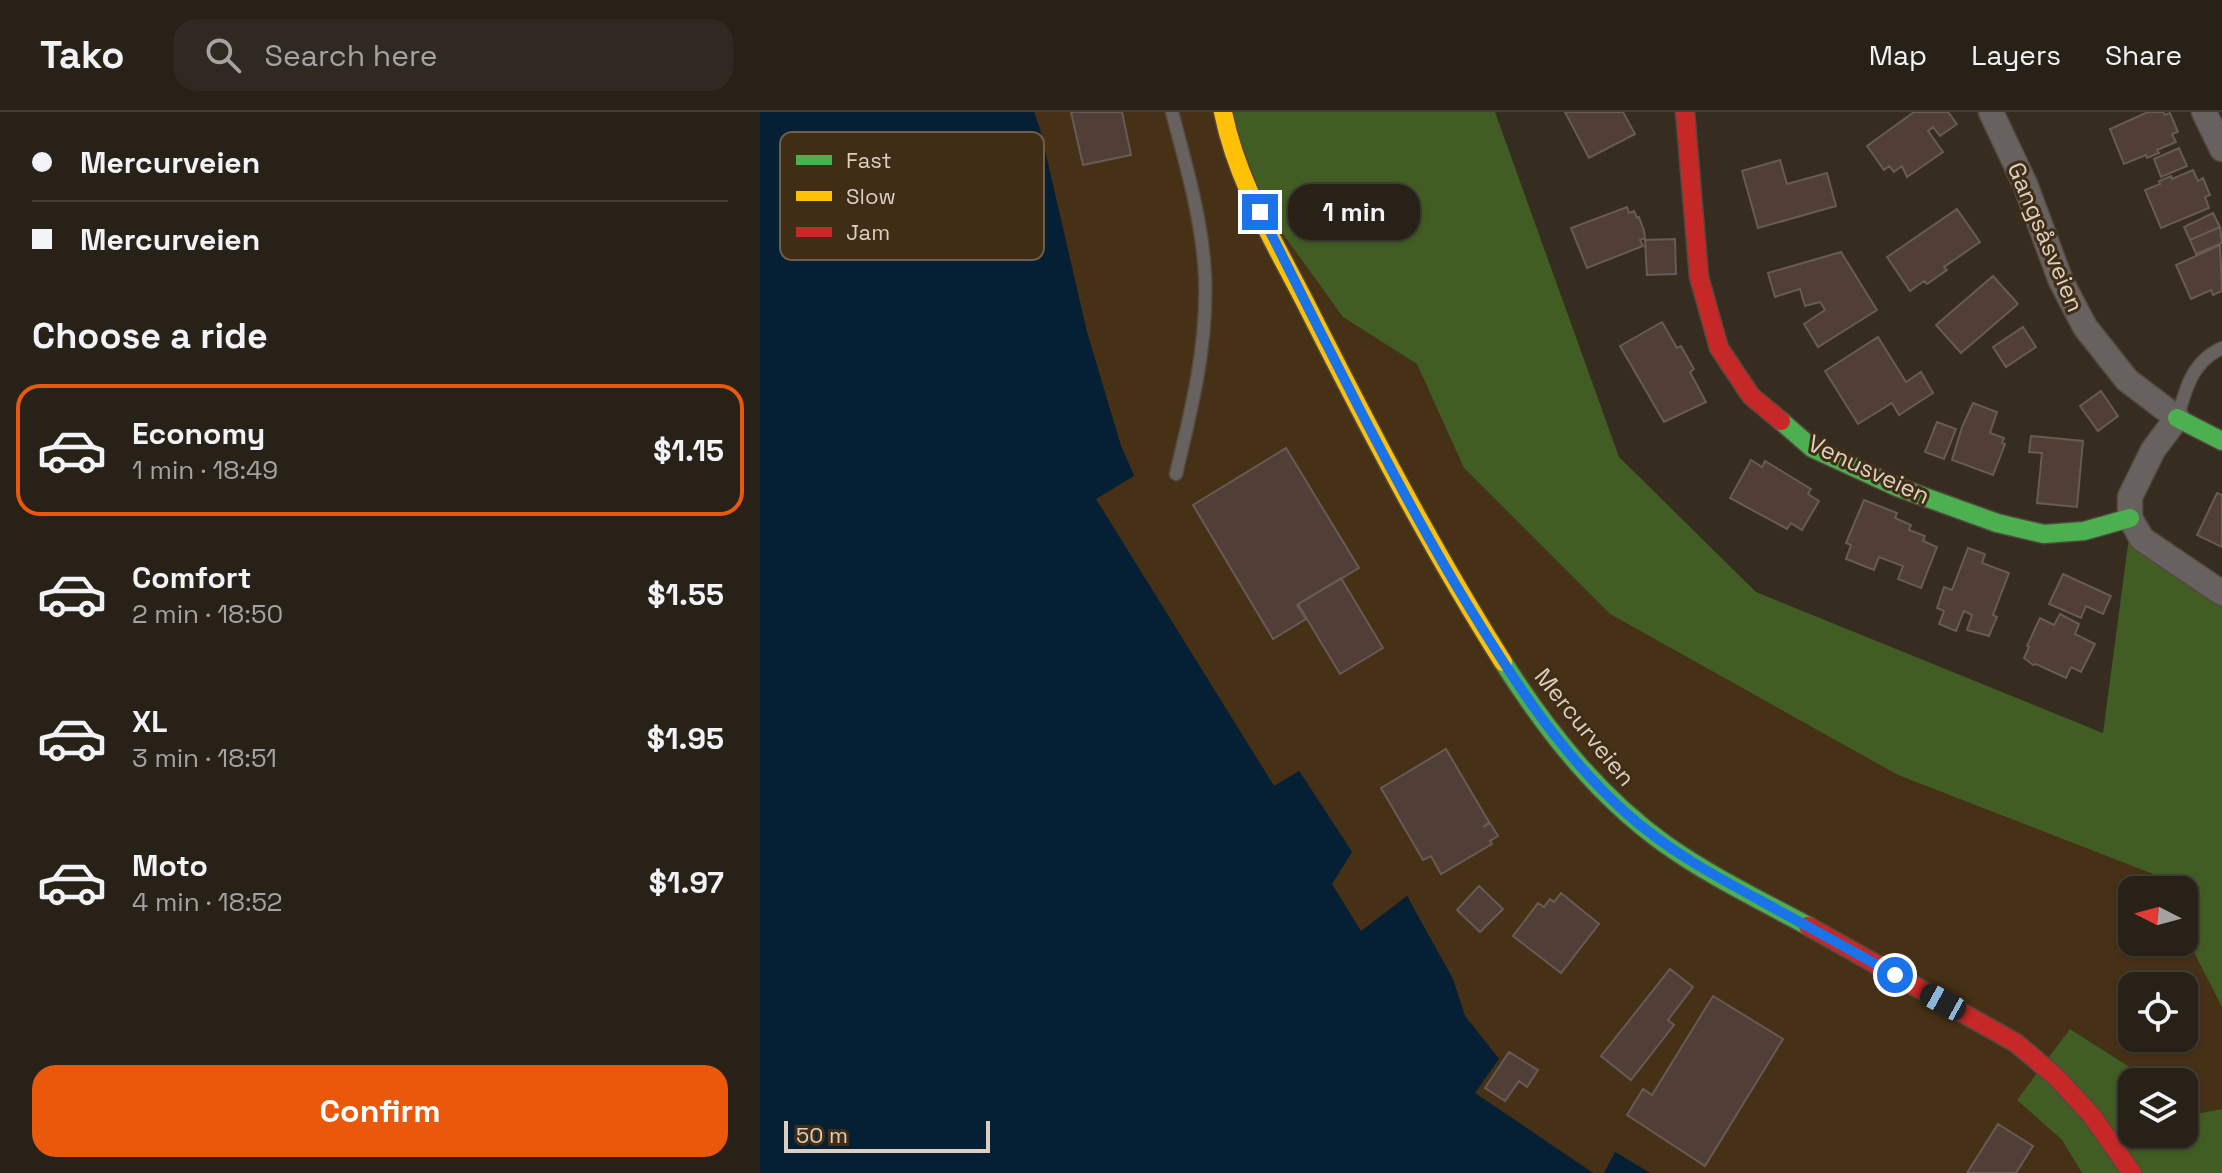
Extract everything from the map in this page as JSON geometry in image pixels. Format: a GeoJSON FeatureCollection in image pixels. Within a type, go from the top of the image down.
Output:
{"type":"FeatureCollection","features":[{"type":"Feature","properties":{"kind":"main road","name":"Mercurveien"},"geometry":{"type":"LineString","coordinates":[[1223,112],[1229,142],[1246,186],[1403,495],[1505,666],[1585,771],[1625,813],[1660,841],[2016,1043],[2065,1086],[2092,1116],[2132,1173]]}},
{"type":"Feature","properties":{"kind":"main road","name":"Venusveien"},"geometry":{"type":"LineString","coordinates":[[1685,112],[1699,277],[1719,348],[1751,396],[1812,448],[1897,487],[1997,523],[2044,534],[2084,531],[2130,518]]}},
{"type":"Feature","properties":{"kind":"main road","name":"Gangsåsveien"},"geometry":{"type":"LineString","coordinates":[[2177,418],[2222,441]]}},
{"type":"Feature","properties":{"kind":"street","name":"Gangsåsveien"},"geometry":{"type":"LineString","coordinates":[[1991,112],[2025,184],[2061,281],[2085,327],[2127,380],[2177,418]]}},
{"type":"Feature","properties":{"kind":"street"},"geometry":{"type":"LineString","coordinates":[[2204,112],[2222,149]]}},
{"type":"Feature","properties":{"kind":"street"},"geometry":{"type":"LineString","coordinates":[[2177,418],[2153,450],[2130,497],[2130,518],[2142,539],[2222,593]]}},
{"type":"Feature","properties":{"kind":"lane"},"geometry":{"type":"LineString","coordinates":[[1172,112],[1197,213],[1206,299],[1198,388],[1176,474]]}},
{"type":"Feature","properties":{"kind":"lane"},"geometry":{"type":"LineString","coordinates":[[2177,418],[2196,368],[2209,354],[2222,348]]}},
{"type":"Feature","properties":{"kind":"shaded area"},"geometry":{"type":"Polygon","coordinates":[[[1034,112],[1217,112],[1343,317],[1417,364],[1464,468],[1610,614],[1898,775],[2153,874],[2118,876],[2118,956],[2196,956],[2222,1007],[2222,1109],[2198,1111],[2198,1068],[2131,1068],[2071,1029],[2017,1100],[2062,1140],[2082,1173],[1650,1173],[1616,1152],[1604,1173],[1593,1173],[1475,1093],[1499,1058],[1465,1016],[1453,979],[1407,896],[1361,932],[1332,884],[1352,851],[1300,771],[1275,787],[1095,499],[1134,475],[1121,446],[1087,332],[1044,146],[1044,132],[1041,132],[1034,112]]]}},
{"type":"Feature","properties":{"kind":"green space"},"geometry":{"type":"Polygon","coordinates":[[[1217,112],[1495,112],[1619,457],[1756,592],[2103,733],[2129,537],[2222,596],[2222,1007],[2196,956],[2198,876],[2154,876],[1898,775],[1610,614],[1464,468],[1417,364],[1343,317],[1247,184],[1217,112]]]}},
{"type":"Feature","properties":{"kind":"green space"},"geometry":{"type":"Polygon","coordinates":[[[2070,1029],[2131,1068],[2118,1068],[2118,1148],[2198,1148],[2198,1111],[2222,1109],[2222,1173],[2082,1173],[2062,1140],[2017,1100],[2070,1029]]]}},
{"type":"Feature","properties":{"kind":"water"},"geometry":{"type":"Polygon","coordinates":[[[760,112],[1034,112],[1041,132],[780,132],[780,260],[1044,260],[1044,146],[1087,332],[1121,446],[1134,476],[1096,499],[1274,786],[1299,771],[1352,852],[1332,884],[1361,931],[1407,896],[1453,979],[1465,1016],[1499,1059],[1475,1093],[1593,1173],[760,1173],[760,112]]]}},
{"type":"Feature","properties":{"kind":"water"},"geometry":{"type":"Polygon","coordinates":[[[1615,1152],[1650,1173],[1604,1173],[1615,1152]]]}},
{"type":"Feature","properties":{"kind":"building"},"geometry":{"type":"Polygon","coordinates":[[[1071,112],[1122,112],[1131,155],[1083,165],[1071,112]]]}},
{"type":"Feature","properties":{"kind":"building"},"geometry":{"type":"Polygon","coordinates":[[[1565,112],[1623,112],[1635,134],[1589,158],[1565,112]]]}},
{"type":"Feature","properties":{"kind":"building"},"geometry":{"type":"Polygon","coordinates":[[[1914,112],[1948,112],[1957,124],[1940,136],[1933,127],[1928,131],[1943,152],[1907,177],[1902,166],[1894,172],[1889,166],[1884,170],[1867,146],[1914,112]]]}},
{"type":"Feature","properties":{"kind":"building"},"geometry":{"type":"Polygon","coordinates":[[[2148,112],[2170,113],[2178,132],[2172,134],[2176,142],[2157,150],[2159,153],[2124,164],[2110,129],[2148,112]]]}},
{"type":"Feature","properties":{"kind":"building"},"geometry":{"type":"Polygon","coordinates":[[[2179,148],[2187,166],[2161,177],[2154,159],[2179,148]]]}},
{"type":"Feature","properties":{"kind":"building"},"geometry":{"type":"Polygon","coordinates":[[[1780,160],[1787,184],[1827,173],[1836,206],[1758,228],[1742,171],[1780,160]]]}},
{"type":"Feature","properties":{"kind":"building"},"geometry":{"type":"Polygon","coordinates":[[[2193,170],[2198,181],[2203,178],[2210,195],[2205,197],[2209,208],[2161,228],[2145,190],[2171,176],[2172,179],[2193,170]]]}},
{"type":"Feature","properties":{"kind":"building"},"geometry":{"type":"Polygon","coordinates":[[[1627,207],[1629,213],[1634,211],[1639,217],[1645,238],[1640,240],[1643,246],[1587,268],[1571,228],[1627,207]]]}},
{"type":"Feature","properties":{"kind":"building"},"geometry":{"type":"Polygon","coordinates":[[[1957,209],[1980,242],[1944,267],[1947,270],[1927,284],[1924,281],[1910,291],[1887,257],[1957,209]]]}},
{"type":"Feature","properties":{"kind":"building"},"geometry":{"type":"Polygon","coordinates":[[[2213,213],[2220,227],[2190,240],[2184,227],[2213,213]]]}},
{"type":"Feature","properties":{"kind":"building"},"geometry":{"type":"Polygon","coordinates":[[[2220,227],[2222,243],[2196,254],[2190,240],[2220,227]]]}},
{"type":"Feature","properties":{"kind":"building"},"geometry":{"type":"Polygon","coordinates":[[[1675,239],[1676,274],[1647,275],[1645,240],[1675,239]]]}},
{"type":"Feature","properties":{"kind":"building"},"geometry":{"type":"Polygon","coordinates":[[[2220,245],[2222,291],[2213,295],[2211,290],[2191,299],[2176,265],[2220,245]]]}},
{"type":"Feature","properties":{"kind":"building"},"geometry":{"type":"Polygon","coordinates":[[[1841,252],[1877,310],[1818,347],[1804,324],[1825,310],[1820,302],[1805,306],[1800,289],[1775,297],[1768,273],[1841,252]]]}},
{"type":"Feature","properties":{"kind":"building"},"geometry":{"type":"Polygon","coordinates":[[[1993,276],[2018,304],[1961,353],[1936,325],[1993,276]]]}},
{"type":"Feature","properties":{"kind":"building"},"geometry":{"type":"Polygon","coordinates":[[[1662,322],[1694,369],[1690,372],[1706,402],[1664,422],[1620,346],[1662,322]]]}},
{"type":"Feature","properties":{"kind":"building"},"geometry":{"type":"Polygon","coordinates":[[[2023,327],[2036,347],[2006,367],[1993,347],[2023,327]]]}},
{"type":"Feature","properties":{"kind":"building"},"geometry":{"type":"Polygon","coordinates":[[[1878,337],[1906,382],[1921,372],[1933,393],[1899,415],[1892,403],[1858,424],[1825,371],[1878,337]]]}},
{"type":"Feature","properties":{"kind":"building"},"geometry":{"type":"Polygon","coordinates":[[[2101,391],[2118,416],[2098,431],[2080,406],[2101,391]]]}},
{"type":"Feature","properties":{"kind":"building"},"geometry":{"type":"Polygon","coordinates":[[[1973,403],[1997,412],[1990,433],[2004,438],[2002,443],[2005,444],[1993,475],[1952,460],[1973,403]]]}},
{"type":"Feature","properties":{"kind":"building"},"geometry":{"type":"Polygon","coordinates":[[[1937,422],[1956,429],[1944,459],[1925,452],[1937,422]]]}},
{"type":"Feature","properties":{"kind":"building"},"geometry":{"type":"Polygon","coordinates":[[[2031,436],[2083,441],[2077,507],[2037,503],[2042,453],[2029,452],[2031,436]]]}},
{"type":"Feature","properties":{"kind":"building"},"geometry":{"type":"Polygon","coordinates":[[[1286,448],[1359,568],[1297,605],[1306,619],[1273,639],[1193,505],[1286,448]]]}},
{"type":"Feature","properties":{"kind":"building"},"geometry":{"type":"Polygon","coordinates":[[[1751,460],[1762,467],[1765,461],[1811,489],[1808,494],[1819,501],[1802,530],[1791,523],[1787,529],[1730,498],[1751,460]]]}},
{"type":"Feature","properties":{"kind":"building"},"geometry":{"type":"Polygon","coordinates":[[[2217,493],[2222,495],[2222,547],[2197,535],[2217,493]]]}},
{"type":"Feature","properties":{"kind":"building"},"geometry":{"type":"Polygon","coordinates":[[[1864,500],[1897,513],[1895,518],[1911,525],[1909,530],[1925,536],[1923,541],[1937,547],[1921,588],[1898,579],[1903,566],[1879,557],[1874,570],[1846,559],[1851,545],[1846,543],[1864,500]]]}},
{"type":"Feature","properties":{"kind":"building"},"geometry":{"type":"Polygon","coordinates":[[[1968,548],[1985,554],[1982,563],[2009,573],[1993,615],[1997,617],[1989,636],[1967,630],[1972,615],[1964,611],[1956,631],[1939,624],[1944,611],[1937,608],[1944,587],[1952,590],[1968,548]]]}},
{"type":"Feature","properties":{"kind":"building"},"geometry":{"type":"Polygon","coordinates":[[[2063,574],[2111,596],[2103,614],[2086,606],[2081,618],[2049,604],[2063,574]]]}},
{"type":"Feature","properties":{"kind":"building"},"geometry":{"type":"Polygon","coordinates":[[[1341,578],[1383,648],[1340,674],[1298,604],[1341,578]]]}},
{"type":"Feature","properties":{"kind":"building"},"geometry":{"type":"Polygon","coordinates":[[[2060,614],[2079,624],[2075,634],[2095,644],[2081,672],[2071,667],[2066,678],[2033,665],[2024,658],[2040,618],[2054,625],[2060,614]]]}},
{"type":"Feature","properties":{"kind":"building"},"geometry":{"type":"Polygon","coordinates":[[[1446,749],[1489,822],[1483,827],[1490,823],[1498,836],[1490,841],[1492,844],[1441,874],[1431,856],[1423,860],[1381,788],[1446,749]]]}},
{"type":"Feature","properties":{"kind":"building"},"geometry":{"type":"Polygon","coordinates":[[[1479,886],[1503,909],[1480,932],[1457,910],[1479,886]]]}},
{"type":"Feature","properties":{"kind":"building"},"geometry":{"type":"Polygon","coordinates":[[[1561,893],[1599,924],[1561,973],[1513,936],[1538,903],[1544,907],[1550,899],[1554,902],[1561,893]]]}},
{"type":"Feature","properties":{"kind":"building"},"geometry":{"type":"Polygon","coordinates":[[[1670,969],[1693,987],[1668,1020],[1674,1025],[1631,1080],[1601,1056],[1670,969]]]}},
{"type":"Feature","properties":{"kind":"building"},"geometry":{"type":"Polygon","coordinates":[[[1713,996],[1783,1039],[1705,1166],[1627,1115],[1643,1089],[1652,1095],[1713,996]]]}},
{"type":"Feature","properties":{"kind":"building"},"geometry":{"type":"Polygon","coordinates":[[[1509,1052],[1538,1070],[1527,1087],[1519,1081],[1505,1101],[1485,1088],[1509,1052]]]}},
{"type":"Feature","properties":{"kind":"building"},"geometry":{"type":"Polygon","coordinates":[[[1998,1124],[2033,1146],[2016,1173],[1967,1173],[1998,1124]]]}},
{"type":"Feature","properties":{"kind":"traffic: fast"},"geometry":{"type":"LineString","coordinates":[[2177,418],[2222,441]]}},
{"type":"Feature","properties":{"kind":"traffic: fast"},"geometry":{"type":"LineString","coordinates":[[1781,421],[1812,448],[1897,487],[1997,523],[2044,534],[2084,531],[2130,518]]}},
{"type":"Feature","properties":{"kind":"traffic: fast"},"geometry":{"type":"LineString","coordinates":[[1503,662],[1537,713],[1575,761],[1641,825],[1700,867],[1808,926]]}},
{"type":"Feature","properties":{"kind":"traffic: slow"},"geometry":{"type":"LineString","coordinates":[[1223,112],[1247,188],[1270,235],[1401,487],[1503,662]]}},
{"type":"Feature","properties":{"kind":"traffic: jam"},"geometry":{"type":"LineString","coordinates":[[1685,112],[1699,277],[1719,348],[1751,396],[1781,421]]}},
{"type":"Feature","properties":{"kind":"traffic: jam"},"geometry":{"type":"LineString","coordinates":[[1808,926],[2016,1043],[2056,1077],[2092,1116],[2132,1173]]}},
{"type":"Feature","properties":{"kind":"route"},"geometry":{"type":"LineString","coordinates":[[1260,212],[1403,495],[1505,666],[1585,771],[1625,813],[1660,841],[1895,975]]}}]}
